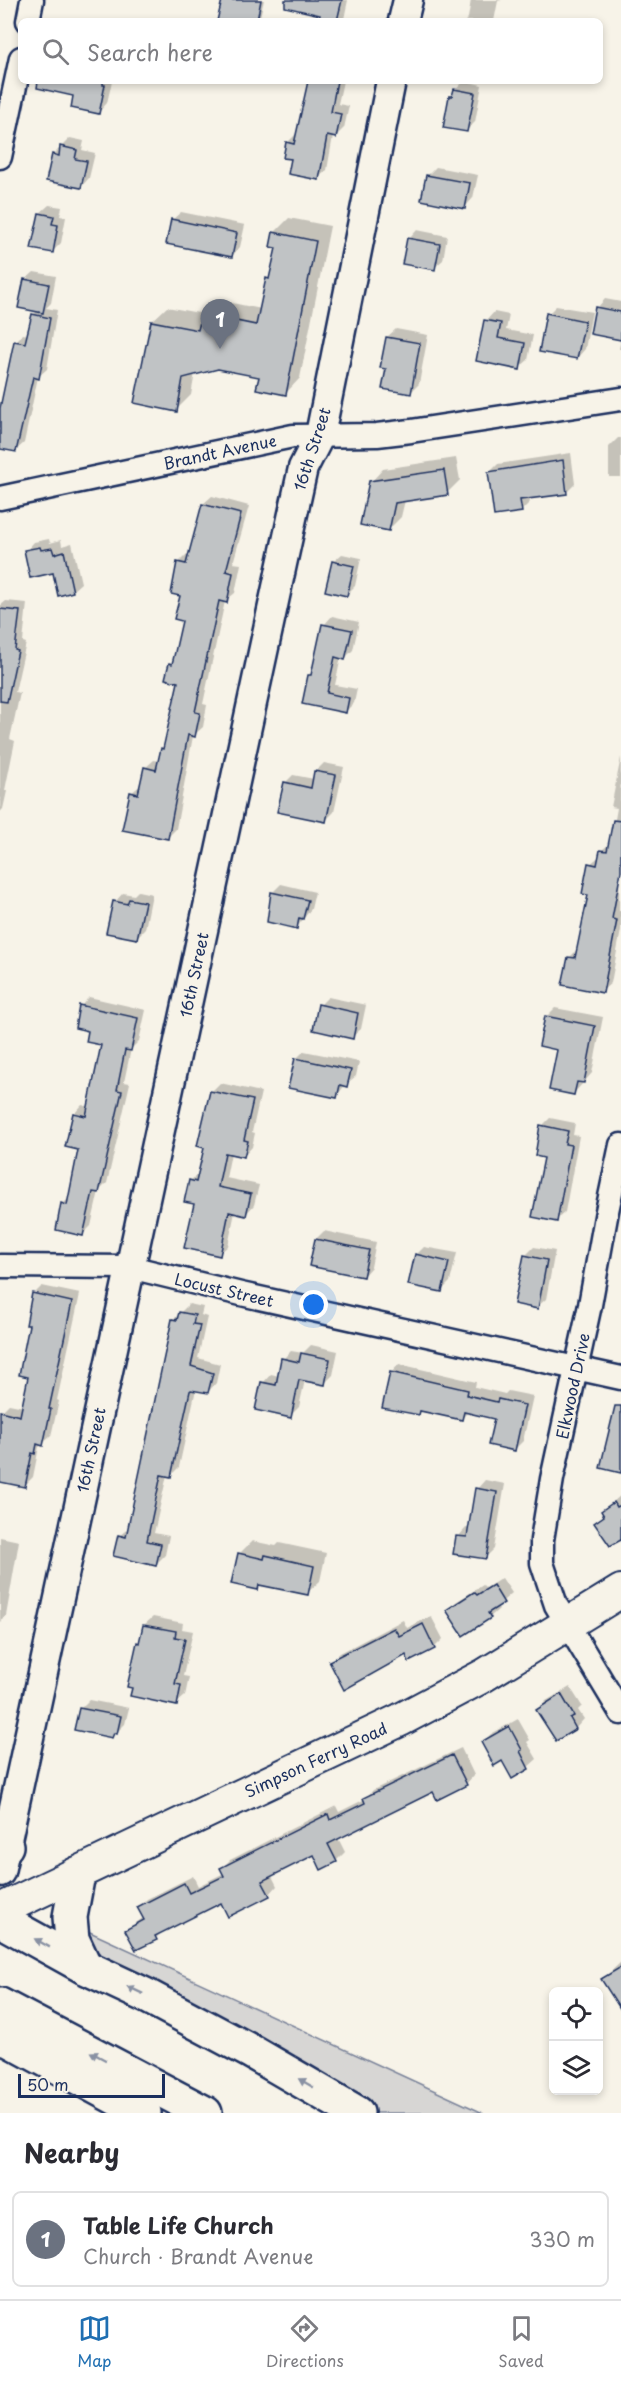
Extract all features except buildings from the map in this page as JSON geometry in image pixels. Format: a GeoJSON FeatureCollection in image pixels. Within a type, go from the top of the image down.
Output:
{"type":"FeatureCollection","features":[{"type":"Feature","properties":{"kind":"highway"},"geometry":{"type":"LineString","coordinates":[[78,1874],[70,1917],[72,1939],[85,1967]]}},
{"type":"Feature","properties":{"kind":"highway"},"geometry":{"type":"LineString","coordinates":[[0,1920],[85,1967],[147,1996],[252,2052],[357,2113]]}},
{"type":"Feature","properties":{"kind":"highway"},"geometry":{"type":"LineString","coordinates":[[4,2017],[144,2113]]}},
{"type":"Feature","properties":{"kind":"highway"},"geometry":{"type":"LineString","coordinates":[[4,2017],[205,2113]]}},
{"type":"Feature","properties":{"kind":"main road","name":"Simpson Ferry Road"},"geometry":{"type":"LineString","coordinates":[[0,1910],[400,1720],[483,1676],[621,1591]]}},
{"type":"Feature","properties":{"kind":"street"},"geometry":{"type":"LineString","coordinates":[[29,18],[32,0]]}},
{"type":"Feature","properties":{"kind":"street"},"geometry":{"type":"LineString","coordinates":[[405,18],[408,0]]}},
{"type":"Feature","properties":{"kind":"street"},"geometry":{"type":"LineString","coordinates":[[0,157],[18,72]]}},
{"type":"Feature","properties":{"kind":"street","name":"16th Street"},"geometry":{"type":"LineString","coordinates":[[2,1856],[303,468],[320,435],[335,368],[391,84]]}},
{"type":"Feature","properties":{"kind":"street","name":"Brandt Avenue"},"geometry":{"type":"LineString","coordinates":[[0,498],[277,439],[320,435],[377,435],[621,399]]}},
{"type":"Feature","properties":{"kind":"street","name":"Elkwood Drive"},"geometry":{"type":"LineString","coordinates":[[621,1145],[552,1479],[542,1540],[542,1563],[552,1594],[566,1624],[621,1713]]}},
{"type":"Feature","properties":{"kind":"street","name":"Locust Street"},"geometry":{"type":"LineString","coordinates":[[0,1266],[130,1267],[576,1370],[621,1378]]}},
{"type":"Feature","properties":{"kind":"shaded area"},"geometry":{"type":"Polygon","coordinates":[[[79,1927],[483,2113],[376,2113],[352,2095],[122,1971],[92,1947],[79,1927]]]}},
{"type":"Feature","properties":{"kind":"place","name":"Table Life Church"},"geometry":{"type":"Point","coordinates":[220,349]}}]}
